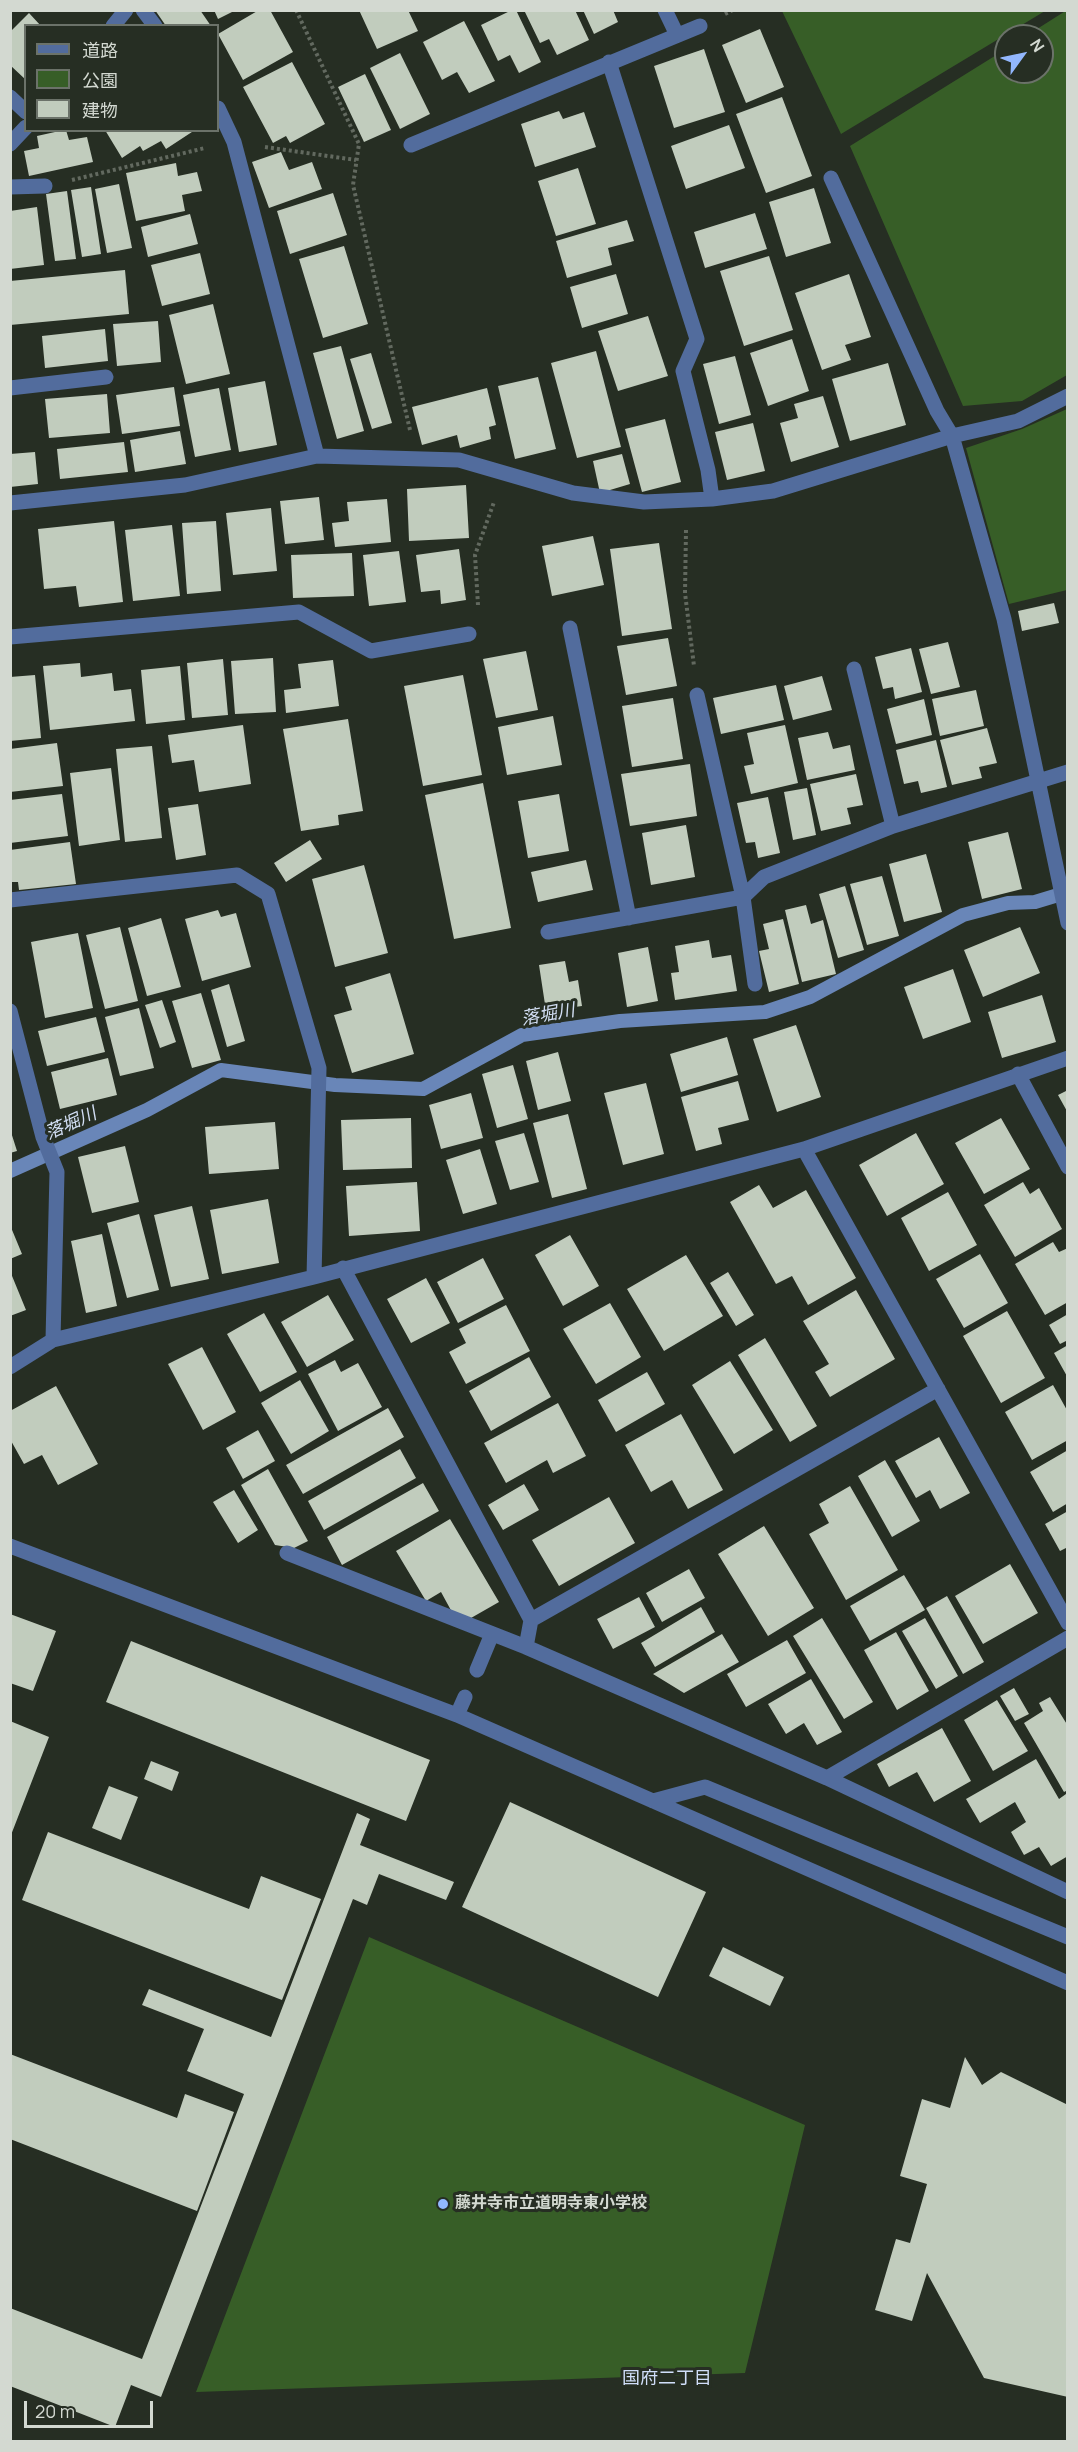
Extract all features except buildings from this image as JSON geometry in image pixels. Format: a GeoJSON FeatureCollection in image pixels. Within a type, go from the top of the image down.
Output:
{"type":"FeatureCollection","features":[{"type":"Feature","properties":{"kind":"street"},"geometry":{"type":"LineString","coordinates":[[115,24],[126,10]]}},
{"type":"Feature","properties":{"kind":"street"},"geometry":{"type":"LineString","coordinates":[[143,10],[154,24]]}},
{"type":"Feature","properties":{"kind":"street"},"geometry":{"type":"LineString","coordinates":[[665,10],[677,35]]}},
{"type":"Feature","properties":{"kind":"street"},"geometry":{"type":"LineString","coordinates":[[411,145],[700,26]]}},
{"type":"Feature","properties":{"kind":"street"},"geometry":{"type":"LineString","coordinates":[[609,62],[698,339],[683,371],[708,471],[712,499]]}},
{"type":"Feature","properties":{"kind":"street"},"geometry":{"type":"LineString","coordinates":[[10,97],[24,110]]}},
{"type":"Feature","properties":{"kind":"street"},"geometry":{"type":"LineString","coordinates":[[219,110],[234,142],[317,456]]}},
{"type":"Feature","properties":{"kind":"street"},"geometry":{"type":"LineString","coordinates":[[10,144],[24,129]]}},
{"type":"Feature","properties":{"kind":"street"},"geometry":{"type":"LineString","coordinates":[[831,178],[937,411],[952,436],[1004,619],[1068,923]]}},
{"type":"Feature","properties":{"kind":"street"},"geometry":{"type":"LineString","coordinates":[[10,188],[45,186]]}},
{"type":"Feature","properties":{"kind":"street"},"geometry":{"type":"LineString","coordinates":[[10,388],[106,377]]}},
{"type":"Feature","properties":{"kind":"street"},"geometry":{"type":"LineString","coordinates":[[10,503],[185,485],[317,456],[459,460],[573,494],[644,502],[712,499],[773,491],[952,436],[1017,421],[1068,396]]}},
{"type":"Feature","properties":{"kind":"street"},"geometry":{"type":"LineString","coordinates":[[10,637],[299,612],[371,651],[469,634]]}},
{"type":"Feature","properties":{"kind":"street"},"geometry":{"type":"LineString","coordinates":[[570,628],[628,918]]}},
{"type":"Feature","properties":{"kind":"street"},"geometry":{"type":"LineString","coordinates":[[854,669],[893,826]]}},
{"type":"Feature","properties":{"kind":"street"},"geometry":{"type":"LineString","coordinates":[[697,695],[743,897],[755,984]]}},
{"type":"Feature","properties":{"kind":"street"},"geometry":{"type":"LineString","coordinates":[[548,932],[743,897],[764,877],[893,826],[1068,772]]}},
{"type":"Feature","properties":{"kind":"street"},"geometry":{"type":"LineString","coordinates":[[10,900],[237,875],[268,894],[319,1068],[314,1277]]}},
{"type":"Feature","properties":{"kind":"street"},"geometry":{"type":"LineString","coordinates":[[10,1011],[17,1066],[57,1172],[53,1340]]}},
{"type":"Feature","properties":{"kind":"street"},"geometry":{"type":"LineString","coordinates":[[10,1368],[53,1340],[314,1277],[804,1149],[1068,1058]]}},
{"type":"Feature","properties":{"kind":"street"},"geometry":{"type":"LineString","coordinates":[[1018,1074],[1068,1167]]}},
{"type":"Feature","properties":{"kind":"street"},"geometry":{"type":"LineString","coordinates":[[804,1149],[1068,1623]]}},
{"type":"Feature","properties":{"kind":"street"},"geometry":{"type":"LineString","coordinates":[[343,1268],[531,1620],[526,1647]]}},
{"type":"Feature","properties":{"kind":"street"},"geometry":{"type":"LineString","coordinates":[[531,1620],[938,1389]]}},
{"type":"Feature","properties":{"kind":"street"},"geometry":{"type":"LineString","coordinates":[[10,1546],[457,1715],[1068,1983]]}},
{"type":"Feature","properties":{"kind":"street"},"geometry":{"type":"LineString","coordinates":[[287,1553],[526,1647],[826,1778],[1068,1892]]}},
{"type":"Feature","properties":{"kind":"street"},"geometry":{"type":"LineString","coordinates":[[477,1670],[492,1634]]}},
{"type":"Feature","properties":{"kind":"street"},"geometry":{"type":"LineString","coordinates":[[826,1778],[1068,1638]]}},
{"type":"Feature","properties":{"kind":"street"},"geometry":{"type":"LineString","coordinates":[[457,1715],[465,1697]]}},
{"type":"Feature","properties":{"kind":"street"},"geometry":{"type":"LineString","coordinates":[[653,1801],[705,1787],[1068,1937]]}},
{"type":"Feature","properties":{"kind":"path"},"geometry":{"type":"LineString","coordinates":[[296,10],[359,144],[353,185],[417,459]]}},
{"type":"Feature","properties":{"kind":"path"},"geometry":{"type":"LineString","coordinates":[[45,186],[234,142],[356,160]]}},
{"type":"Feature","properties":{"kind":"path"},"geometry":{"type":"LineString","coordinates":[[469,634],[478,625],[476,555],[505,473]]}},
{"type":"Feature","properties":{"kind":"path"},"geometry":{"type":"LineString","coordinates":[[686,500],[685,593],[697,695]]}},
{"type":"Feature","properties":{"kind":"green space"},"geometry":{"type":"Polygon","coordinates":[[[1067,10],[1067,375],[1022,401],[963,406],[850,146],[994,56],[994,84],[1054,84],[1054,24],[1045,24],[1067,10]]]}},
{"type":"Feature","properties":{"kind":"green space"},"geometry":{"type":"Polygon","coordinates":[[[782,11],[1045,11],[1023,24],[994,24],[994,42],[841,134],[782,11]]]}},
{"type":"Feature","properties":{"kind":"green space"},"geometry":{"type":"Polygon","coordinates":[[[1067,409],[1067,590],[1009,604],[966,448],[1022,429],[1067,409]]]}},
{"type":"Feature","properties":{"kind":"green space"},"geometry":{"type":"Polygon","coordinates":[[[369,1937],[805,2125],[745,2373],[196,2392],[369,1937]]]}},
{"type":"Feature","properties":{"kind":"waterway","name":"落堀川"},"geometry":{"type":"LineString","coordinates":[[10,1171],[147,1110],[221,1070],[335,1085],[423,1089],[522,1035],[620,1021],[765,1012],[810,997],[963,915],[1008,903],[1035,902],[1068,892]]}},
{"type":"Feature","properties":{"kind":"place","name":"藤井寺市立道明寺東小学校"},"geometry":{"type":"Point","coordinates":[443,2204]}},
{"type":"Feature","properties":{"kind":"district","name":"国府二丁目"},"geometry":{"type":"Point","coordinates":[667,2379]}}]}
